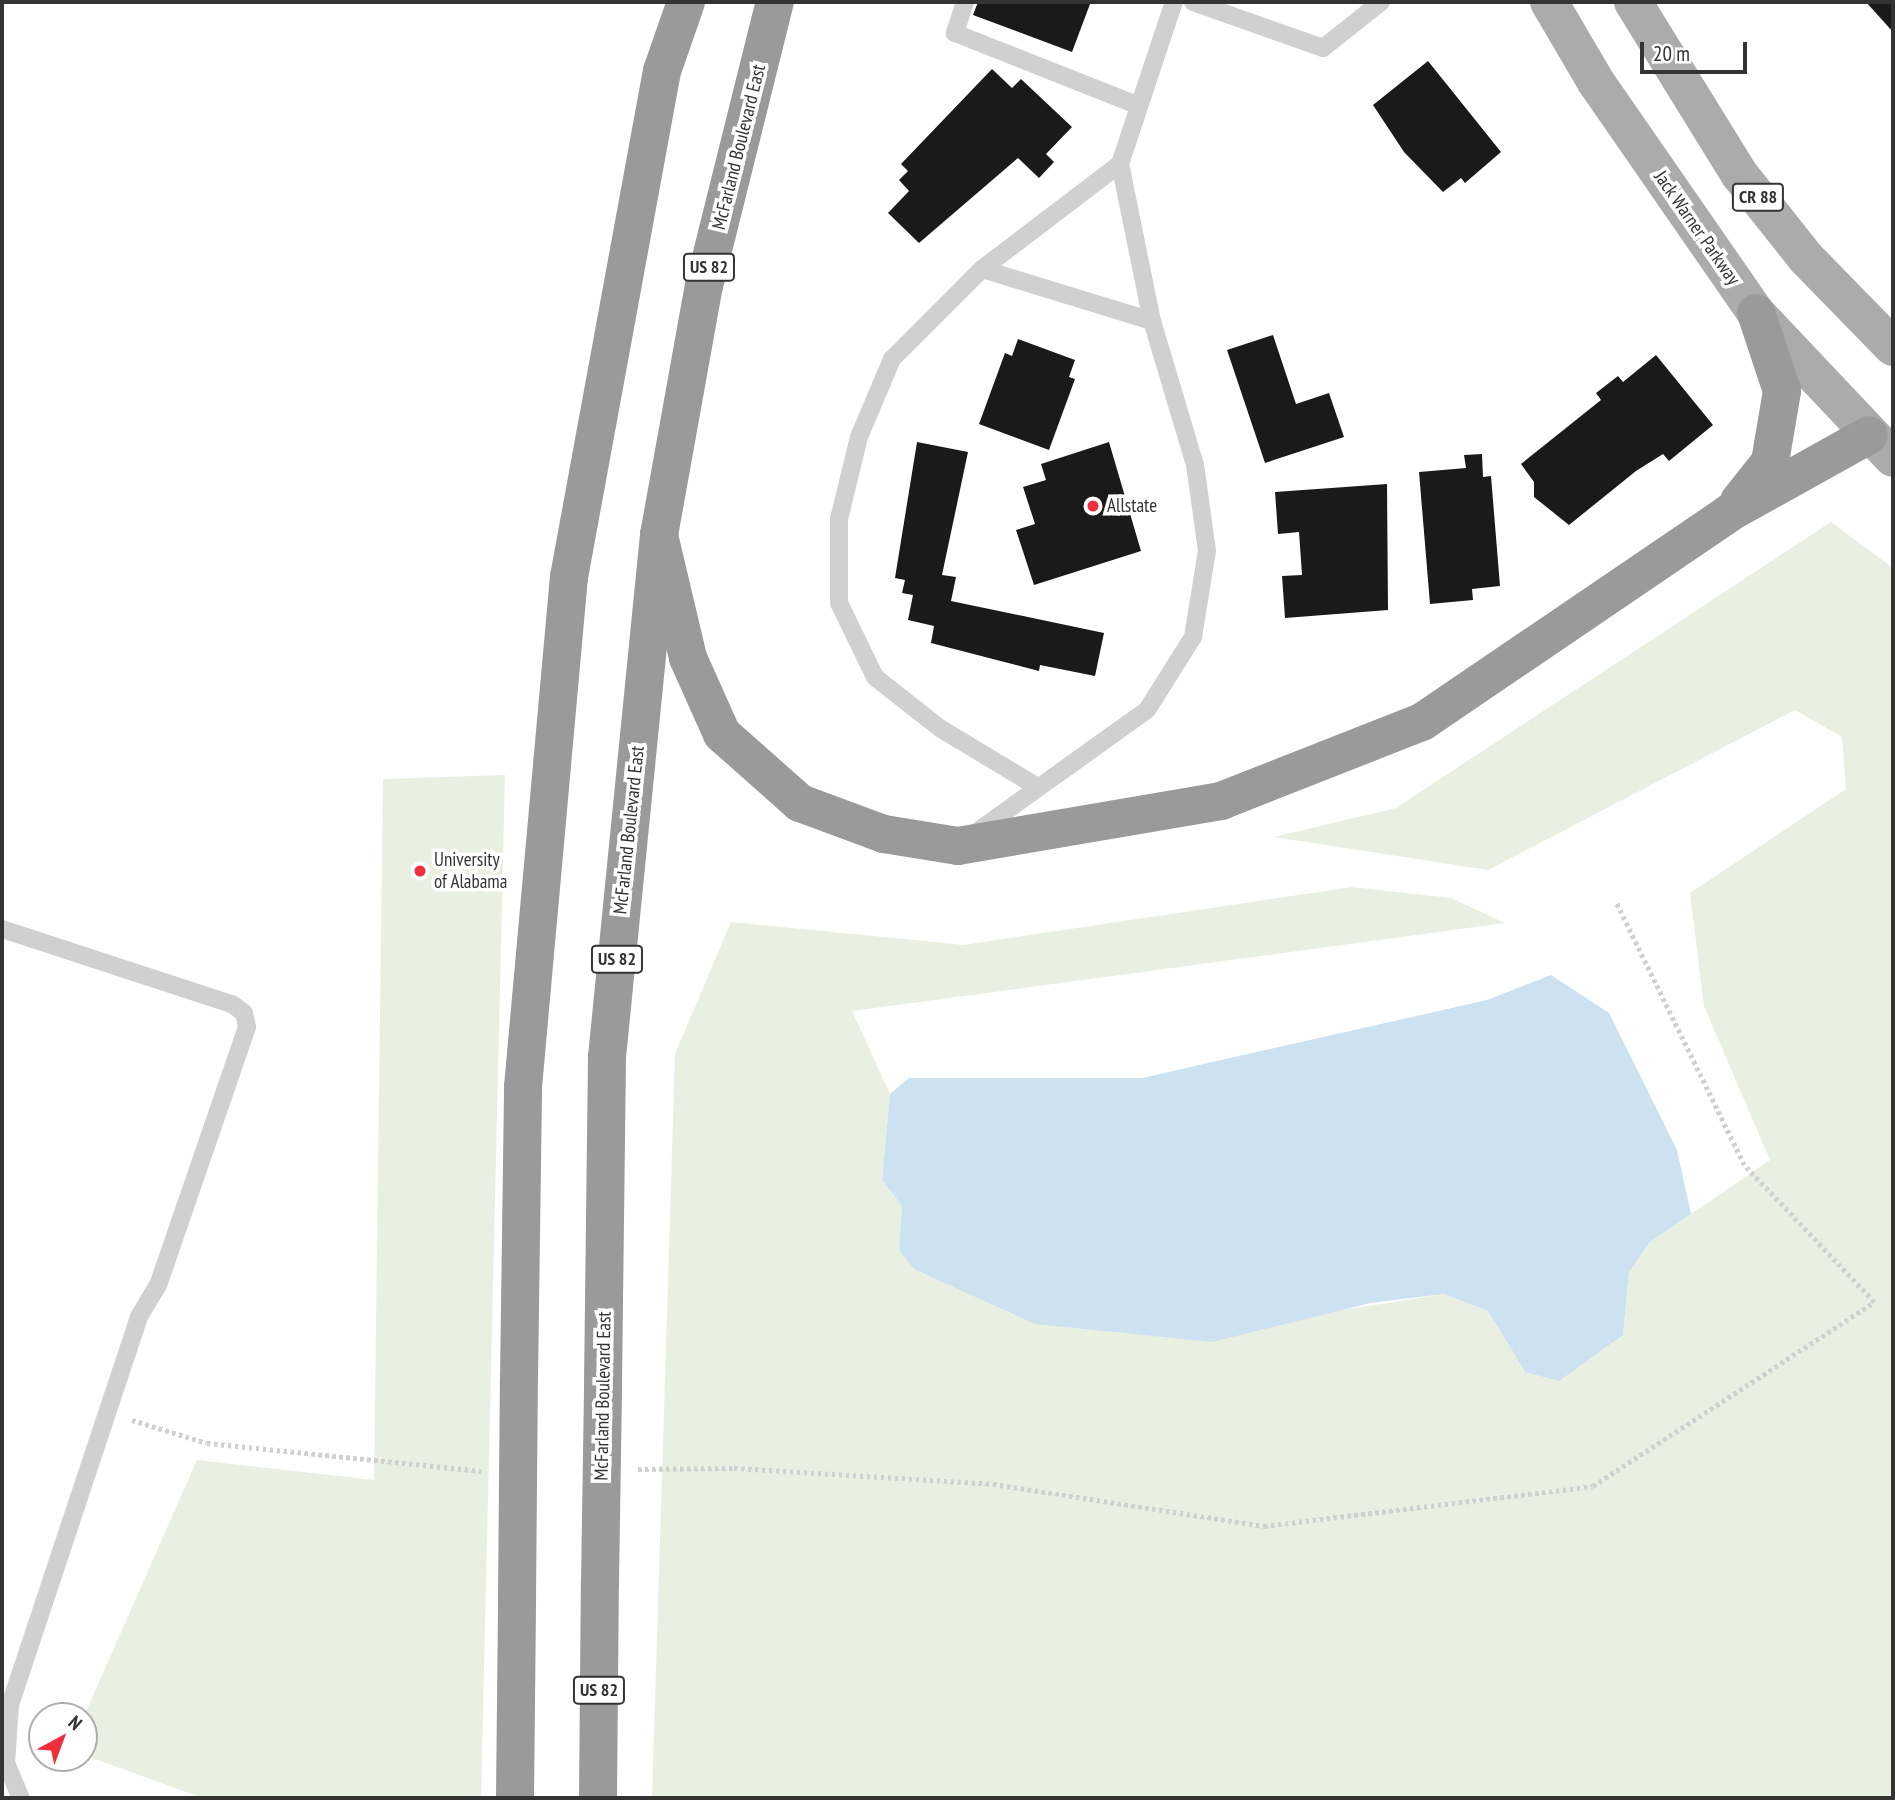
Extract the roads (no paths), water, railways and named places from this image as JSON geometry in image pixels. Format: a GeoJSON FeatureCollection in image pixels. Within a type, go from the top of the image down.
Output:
{"type":"FeatureCollection","features":[{"type":"Feature","properties":{"kind":"highway"},"geometry":{"type":"LineString","coordinates":[[659,2],[662,71]]}},
{"type":"Feature","properties":{"kind":"highway"},"geometry":{"type":"LineString","coordinates":[[514,1798],[523,1087],[566,604],[662,71],[686,2]]}},
{"type":"Feature","properties":{"kind":"highway","name":"McFarland Boulevard East"},"geometry":{"type":"LineString","coordinates":[[598,1798],[607,1057],[659,535],[704,286],[775,2]]}},
{"type":"Feature","properties":{"kind":"highway"},"geometry":{"type":"LineString","coordinates":[[1730,513],[1770,462],[1782,391],[1756,313]]}},
{"type":"Feature","properties":{"kind":"highway"},"geometry":{"type":"LineString","coordinates":[[659,535],[688,658],[722,734],[800,803],[884,834],[958,846],[1221,801],[1422,722],[1730,513],[1885,439]]}},
{"type":"Feature","properties":{"kind":"main road","name":"Jack Warner Parkway"},"geometry":{"type":"LineString","coordinates":[[1549,2],[1596,82],[1756,313],[1885,439]]}},
{"type":"Feature","properties":{"kind":"main road","name":"CR 88"},"geometry":{"type":"LineString","coordinates":[[1633,2],[1740,175],[1807,258],[1893,348]]}},
{"type":"Feature","properties":{"kind":"lane"},"geometry":{"type":"LineString","coordinates":[[965,2],[955,33],[1139,106]]}},
{"type":"Feature","properties":{"kind":"lane"},"geometry":{"type":"LineString","coordinates":[[958,846],[1035,786],[1147,710],[1193,637],[1207,551],[1195,465],[1152,321],[1121,164],[1174,2]]}},
{"type":"Feature","properties":{"kind":"lane"},"geometry":{"type":"LineString","coordinates":[[1193,2],[1323,48],[1381,2]]}},
{"type":"Feature","properties":{"kind":"lane"},"geometry":{"type":"LineString","coordinates":[[1035,786],[940,729],[875,677],[839,603],[839,519],[859,436],[888,370],[982,268],[1121,164]]}},
{"type":"Feature","properties":{"kind":"lane"},"geometry":{"type":"LineString","coordinates":[[982,268],[1152,321]]}},
{"type":"Feature","properties":{"kind":"lane"},"geometry":{"type":"LineString","coordinates":[[2,929],[244,1013],[247,1027],[220,1110],[107,1413],[9,1705],[5,1763],[21,1798]]}},
{"type":"Feature","properties":{"kind":"water"},"geometry":{"type":"Polygon","coordinates":[[[1551,975],[1609,1013],[1677,1150],[1691,1214],[1650,1242],[1629,1272],[1623,1335],[1559,1381],[1525,1372],[1488,1311],[1444,1294],[1371,1303],[1212,1342],[1035,1324],[914,1269],[899,1250],[902,1206],[882,1180],[890,1094],[909,1078],[1142,1078],[1487,1000],[1551,975]]]}},
{"type":"Feature","properties":{"kind":"place","name":"Allstate"},"geometry":{"type":"Point","coordinates":[1093,506]}},
{"type":"Feature","properties":{"kind":"place","name":"University of Alabama"},"geometry":{"type":"Point","coordinates":[420,871]}}]}
